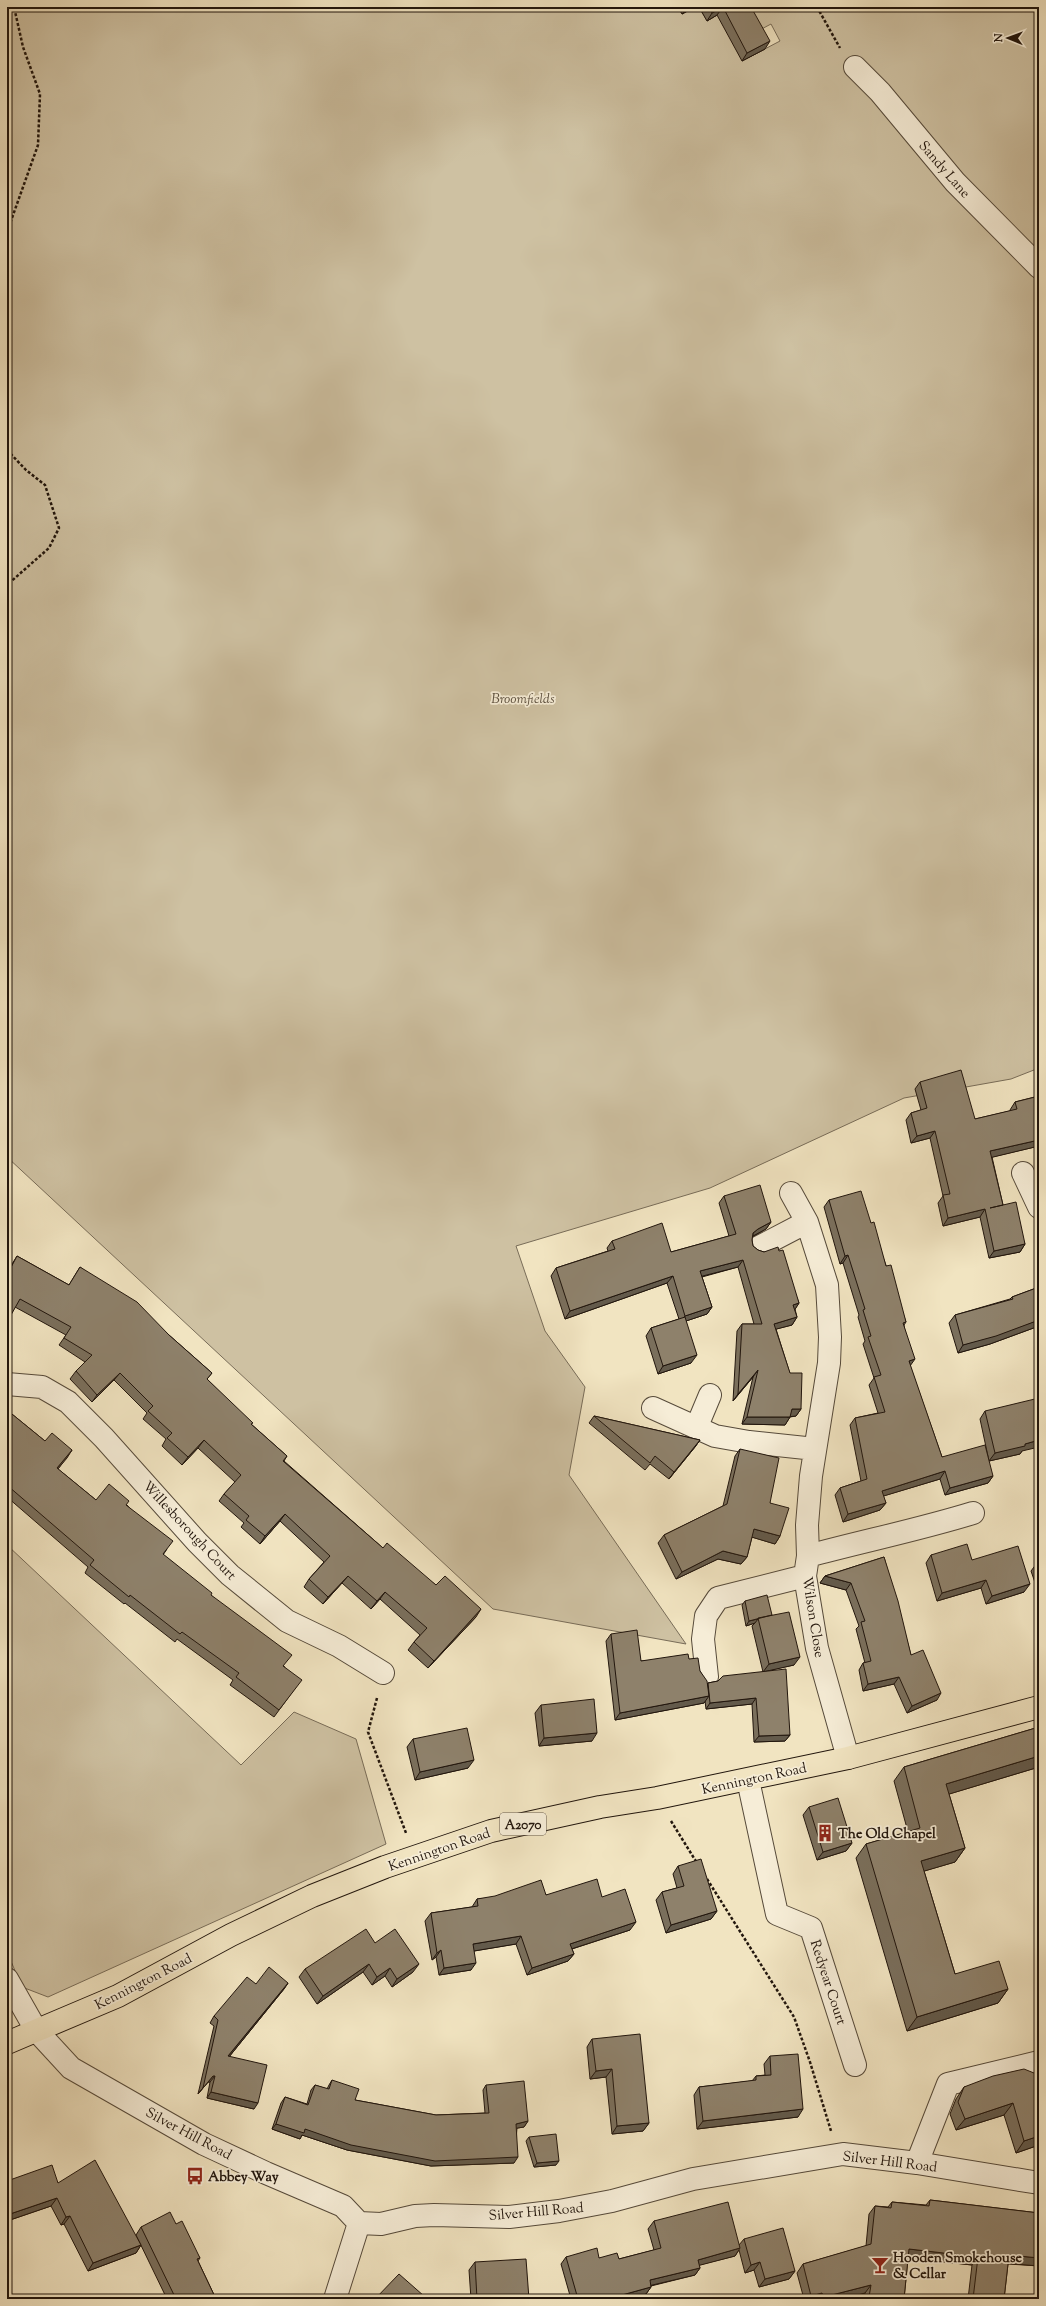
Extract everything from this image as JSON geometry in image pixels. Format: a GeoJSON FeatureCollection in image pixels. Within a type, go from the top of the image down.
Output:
{"type":"FeatureCollection","features":[{"type":"Feature","properties":{"kind":"main road","name":"Kennington Road"},"geometry":{"type":"LineString","coordinates":[[7,2043],[118,1996],[231,1935],[312,1896],[385,1867],[491,1831],[600,1807],[657,1798],[848,1758],[1039,1707]]}},
{"type":"Feature","properties":{"kind":"street","name":"Sandy Lane"},"geometry":{"type":"LineString","coordinates":[[855,67],[880,92],[955,182],[1039,267]]}},
{"type":"Feature","properties":{"kind":"street"},"geometry":{"type":"LineString","coordinates":[[1023,1173],[1038,1202]]}},
{"type":"Feature","properties":{"kind":"street","name":"Wilson Close"},"geometry":{"type":"LineString","coordinates":[[791,1193],[807,1222],[826,1285],[830,1337],[829,1363],[815,1449],[807,1525],[806,1566],[817,1648],[848,1758]]}},
{"type":"Feature","properties":{"kind":"street"},"geometry":{"type":"LineString","coordinates":[[759,1247],[807,1222]]}},
{"type":"Feature","properties":{"kind":"street","name":"Willesborough Court"},"geometry":{"type":"LineString","coordinates":[[7,1384],[42,1387],[68,1402],[104,1438],[197,1542],[230,1575],[288,1621],[339,1646],[383,1673]]}},
{"type":"Feature","properties":{"kind":"street"},"geometry":{"type":"LineString","coordinates":[[697,1426],[710,1395]]}},
{"type":"Feature","properties":{"kind":"street"},"geometry":{"type":"LineString","coordinates":[[653,1408],[697,1426],[715,1436],[749,1442],[815,1449]]}},
{"type":"Feature","properties":{"kind":"street"},"geometry":{"type":"LineString","coordinates":[[707,1677],[703,1639],[706,1616],[718,1598],[884,1536],[923,1528],[973,1513]]}},
{"type":"Feature","properties":{"kind":"street","name":"Redyear Court"},"geometry":{"type":"LineString","coordinates":[[748,1780],[777,1914],[811,1928],[855,2065]]}},
{"type":"Feature","properties":{"kind":"street","name":"Silver Hill Road"},"geometry":{"type":"LineString","coordinates":[[7,1979],[36,2030],[71,2068],[204,2144],[278,2179],[342,2206],[359,2223],[381,2224],[415,2216],[434,2215],[509,2217],[559,2211],[612,2201],[693,2178],[842,2154],[917,2163],[1039,2183]]}},
{"type":"Feature","properties":{"kind":"street"},"geometry":{"type":"LineString","coordinates":[[917,2163],[948,2084],[1039,2062]]}},
{"type":"Feature","properties":{"kind":"street"},"geometry":{"type":"LineString","coordinates":[[335,2299],[359,2223]]}},
{"type":"Feature","properties":{"kind":"path"},"geometry":{"type":"LineString","coordinates":[[7,232],[38,145],[40,94],[23,47],[14,7]]}},
{"type":"Feature","properties":{"kind":"path"},"geometry":{"type":"LineString","coordinates":[[817,7],[836,43],[855,67]]}},
{"type":"Feature","properties":{"kind":"path"},"geometry":{"type":"LineString","coordinates":[[7,450],[26,470],[45,485],[59,528],[49,548],[7,585]]}},
{"type":"Feature","properties":{"kind":"path"},"geometry":{"type":"LineString","coordinates":[[383,1673],[368,1732],[411,1846],[425,1854]]}},
{"type":"Feature","properties":{"kind":"path"},"geometry":{"type":"LineString","coordinates":[[657,1798],[701,1870]]}},
{"type":"Feature","properties":{"kind":"path"},"geometry":{"type":"LineString","coordinates":[[705,1877],[794,2017],[810,2062],[832,2134],[834,2155]]}},
{"type":"Feature","properties":{"kind":"green space","name":"Broomfields"},"geometry":{"type":"Polygon","coordinates":[[[7,7],[678,7],[682,14],[695,7],[699,7],[707,21],[731,7],[1039,7],[1039,1068],[1011,1079],[904,1098],[710,1188],[516,1246],[545,1331],[585,1387],[569,1475],[686,1644],[493,1609],[7,1157],[7,7]],[[771,24],[756,32],[742,61],[780,41],[771,24]]]}},
{"type":"Feature","properties":{"kind":"green space"},"geometry":{"type":"Polygon","coordinates":[[[7,1545],[241,1765],[294,1712],[356,1739],[386,1844],[48,1997],[22,1987],[7,1952],[7,1545]]]}},
{"type":"Feature","properties":{"kind":"building"},"geometry":{"type":"Polygon","coordinates":[[[709,7],[723,7],[712,13],[709,7]]]}},
{"type":"Feature","properties":{"kind":"building"},"geometry":{"type":"Polygon","coordinates":[[[723,7],[751,7],[770,41],[747,53],[723,7]]]}},
{"type":"Feature","properties":{"kind":"building"},"geometry":{"type":"Polygon","coordinates":[[[961,1070],[975,1119],[1017,1109],[1015,1102],[1039,1096],[1039,1140],[990,1151],[1003,1205],[1016,1202],[1025,1244],[994,1251],[985,1209],[948,1218],[943,1195],[950,1194],[935,1131],[917,1136],[911,1113],[927,1108],[920,1082],[961,1070]]]}},
{"type":"Feature","properties":{"kind":"building"},"geometry":{"type":"Polygon","coordinates":[[[760,1185],[771,1222],[753,1233],[753,1246],[764,1252],[778,1247],[779,1251],[783,1250],[799,1303],[793,1305],[797,1317],[774,1324],[790,1373],[802,1373],[801,1409],[792,1409],[790,1417],[747,1417],[758,1370],[738,1394],[742,1324],[762,1324],[743,1260],[700,1271],[712,1307],[685,1316],[673,1276],[570,1311],[556,1268],[615,1249],[612,1241],[662,1223],[671,1252],[736,1234],[724,1196],[760,1185]]]}},
{"type":"Feature","properties":{"kind":"building"},"geometry":{"type":"Polygon","coordinates":[[[861,1191],[871,1223],[874,1222],[886,1266],[891,1265],[906,1322],[903,1323],[915,1359],[909,1361],[942,1457],[985,1445],[993,1476],[950,1488],[945,1471],[882,1491],[886,1503],[848,1514],[840,1488],[867,1479],[855,1418],[885,1412],[874,1377],[881,1375],[868,1337],[871,1336],[863,1310],[865,1309],[848,1255],[845,1256],[829,1200],[861,1191]]]}},
{"type":"Feature","properties":{"kind":"building"},"geometry":{"type":"Polygon","coordinates":[[[17,1256],[69,1285],[80,1267],[137,1302],[169,1335],[212,1373],[207,1379],[253,1423],[251,1424],[287,1456],[283,1461],[383,1548],[387,1543],[436,1585],[445,1576],[481,1609],[434,1661],[414,1642],[427,1628],[385,1592],[377,1601],[348,1576],[328,1597],[309,1579],[330,1556],[285,1514],[265,1536],[246,1520],[249,1516],[224,1494],[241,1475],[204,1440],[188,1457],[167,1438],[172,1433],[148,1411],[153,1406],[120,1373],[97,1395],[76,1371],[92,1355],[64,1338],[71,1327],[20,1299],[7,1322],[7,1275],[17,1256]]]}},
{"type":"Feature","properties":{"kind":"building"},"geometry":{"type":"Polygon","coordinates":[[[1039,1287],[1039,1320],[996,1336],[963,1345],[955,1315],[1013,1299],[1012,1297],[1039,1287]]]}},
{"type":"Feature","properties":{"kind":"building"},"geometry":{"type":"Polygon","coordinates":[[[685,1317],[697,1355],[663,1366],[651,1328],[685,1317]]]}},
{"type":"Feature","properties":{"kind":"building"},"geometry":{"type":"Polygon","coordinates":[[[1039,1398],[1039,1440],[1025,1444],[1025,1446],[995,1453],[985,1411],[1039,1398]]]}},
{"type":"Feature","properties":{"kind":"building"},"geometry":{"type":"Polygon","coordinates":[[[7,1410],[45,1441],[52,1433],[72,1450],[57,1468],[96,1500],[109,1484],[129,1501],[126,1505],[173,1541],[163,1554],[212,1593],[211,1595],[292,1655],[283,1666],[302,1680],[279,1710],[236,1677],[239,1673],[182,1632],[180,1634],[130,1595],[129,1597],[90,1565],[94,1560],[8,1486],[11,1482],[7,1479],[7,1410]]]}},
{"type":"Feature","properties":{"kind":"building"},"geometry":{"type":"Polygon","coordinates":[[[594,1416],[700,1440],[674,1472],[655,1456],[650,1463],[594,1416]]]}},
{"type":"Feature","properties":{"kind":"building"},"geometry":{"type":"Polygon","coordinates":[[[740,1449],[779,1458],[770,1503],[789,1508],[780,1536],[754,1529],[747,1557],[723,1551],[682,1572],[664,1535],[727,1504],[740,1449]]]}},
{"type":"Feature","properties":{"kind":"building"},"geometry":{"type":"Polygon","coordinates":[[[967,1544],[972,1560],[1018,1546],[1030,1584],[992,1596],[986,1580],[942,1593],[931,1555],[967,1544]]]}},
{"type":"Feature","properties":{"kind":"building"},"geometry":{"type":"Polygon","coordinates":[[[884,1557],[898,1601],[911,1655],[923,1650],[941,1693],[912,1706],[899,1677],[868,1684],[863,1663],[871,1661],[861,1622],[865,1621],[851,1583],[825,1576],[884,1557]]]}},
{"type":"Feature","properties":{"kind":"building"},"geometry":{"type":"Polygon","coordinates":[[[767,1595],[772,1615],[749,1621],[745,1601],[767,1595]]]}},
{"type":"Feature","properties":{"kind":"building"},"geometry":{"type":"Polygon","coordinates":[[[789,1612],[800,1657],[769,1664],[758,1618],[789,1612]]]}},
{"type":"Feature","properties":{"kind":"building"},"geometry":{"type":"Polygon","coordinates":[[[637,1630],[641,1661],[688,1654],[689,1659],[698,1658],[700,1671],[707,1681],[709,1696],[620,1713],[611,1634],[637,1630]]]}},
{"type":"Feature","properties":{"kind":"building"},"geometry":{"type":"Polygon","coordinates":[[[786,1669],[790,1735],[759,1736],[756,1698],[710,1703],[708,1683],[718,1681],[723,1676],[786,1669]]]}},
{"type":"Feature","properties":{"kind":"building"},"geometry":{"type":"Polygon","coordinates":[[[594,1699],[597,1733],[544,1738],[541,1705],[594,1699]]]}},
{"type":"Feature","properties":{"kind":"building"},"geometry":{"type":"Polygon","coordinates":[[[1039,1727],[1039,1756],[946,1784],[965,1848],[921,1861],[955,1974],[999,1961],[1008,1989],[917,2017],[866,1844],[920,1828],[904,1767],[1039,1727]]]}},
{"type":"Feature","properties":{"kind":"building"},"geometry":{"type":"Polygon","coordinates":[[[467,1728],[474,1760],[420,1772],[413,1739],[467,1728]]]}},
{"type":"Feature","properties":{"kind":"building","name":"The Old Chapel"},"geometry":{"type":"Polygon","coordinates":[[[838,1798],[852,1843],[823,1852],[809,1807],[838,1798]]]}},
{"type":"Feature","properties":{"kind":"building"},"geometry":{"type":"Polygon","coordinates":[[[701,1859],[717,1911],[671,1925],[662,1892],[684,1886],[678,1866],[701,1859]]]}},
{"type":"Feature","properties":{"kind":"building"},"geometry":{"type":"Polygon","coordinates":[[[597,1879],[602,1897],[625,1889],[636,1922],[570,1944],[574,1954],[532,1968],[521,1936],[473,1944],[476,1963],[444,1968],[441,1950],[437,1953],[431,1913],[478,1906],[477,1899],[495,1896],[541,1880],[546,1895],[597,1879]]]}},
{"type":"Feature","properties":{"kind":"building"},"geometry":{"type":"Polygon","coordinates":[[[366,1929],[375,1943],[395,1929],[419,1964],[397,1979],[390,1968],[377,1977],[369,1964],[323,1996],[305,1969],[366,1929]]]}},
{"type":"Feature","properties":{"kind":"building"},"geometry":{"type":"Polygon","coordinates":[[[269,1967],[288,1983],[228,2056],[267,2065],[258,2103],[211,2092],[215,2076],[213,2076],[203,2088],[218,2020],[214,2016],[247,1977],[256,1984],[269,1967]]]}},
{"type":"Feature","properties":{"kind":"building"},"geometry":{"type":"Polygon","coordinates":[[[640,2034],[649,2123],[617,2126],[612,2069],[596,2071],[592,2039],[640,2034]]]}},
{"type":"Feature","properties":{"kind":"building"},"geometry":{"type":"Polygon","coordinates":[[[798,2054],[803,2109],[703,2121],[699,2087],[756,2080],[756,2076],[771,2075],[770,2056],[798,2054]]]}},
{"type":"Feature","properties":{"kind":"building"},"geometry":{"type":"Polygon","coordinates":[[[1024,2069],[1039,2075],[1039,2136],[1024,2141],[1013,2103],[965,2119],[958,2102],[964,2087],[993,2076],[1024,2069]]]}},
{"type":"Feature","properties":{"kind":"building"},"geometry":{"type":"Polygon","coordinates":[[[332,2080],[359,2089],[355,2100],[436,2115],[489,2113],[486,2085],[524,2081],[528,2121],[516,2124],[518,2157],[435,2161],[351,2145],[305,2129],[304,2133],[276,2124],[285,2097],[308,2105],[315,2085],[329,2089],[332,2080]]]}},
{"type":"Feature","properties":{"kind":"building"},"geometry":{"type":"Polygon","coordinates":[[[556,2134],[559,2161],[537,2163],[529,2137],[556,2134]]]}},
{"type":"Feature","properties":{"kind":"building"},"geometry":{"type":"Polygon","coordinates":[[[95,2160],[141,2245],[93,2263],[70,2216],[66,2217],[57,2198],[7,2215],[7,2181],[52,2165],[58,2183],[95,2160]]]}},
{"type":"Feature","properties":{"kind":"building"},"geometry":{"type":"Polygon","coordinates":[[[930,2200],[1039,2213],[1039,2258],[1009,2255],[1004,2299],[973,2299],[978,2257],[909,2249],[904,2299],[869,2297],[871,2285],[824,2297],[822,2293],[811,2296],[803,2264],[871,2244],[875,2206],[891,2208],[892,2202],[929,2206],[930,2200]]]}},
{"type":"Feature","properties":{"kind":"building"},"geometry":{"type":"Polygon","coordinates":[[[728,2202],[740,2248],[698,2260],[700,2268],[650,2280],[651,2287],[622,2295],[623,2299],[578,2299],[566,2257],[597,2248],[599,2258],[617,2253],[619,2259],[661,2248],[654,2221],[728,2202]]]}},
{"type":"Feature","properties":{"kind":"building"},"geometry":{"type":"Polygon","coordinates":[[[170,2212],[176,2224],[182,2221],[200,2258],[197,2259],[216,2299],[176,2299],[141,2227],[170,2212]]]}},
{"type":"Feature","properties":{"kind":"building"},"geometry":{"type":"Polygon","coordinates":[[[783,2228],[795,2271],[765,2279],[760,2262],[751,2265],[744,2239],[783,2228]]]}},
{"type":"Feature","properties":{"kind":"building"},"geometry":{"type":"Polygon","coordinates":[[[526,2259],[529,2299],[477,2299],[475,2262],[526,2259]]]}},
{"type":"Feature","properties":{"kind":"building"},"geometry":{"type":"Polygon","coordinates":[[[399,2274],[424,2296],[421,2299],[375,2299],[399,2274]]]}},
{"type":"Feature","properties":{"kind":"place","name":"The Old Chapel"},"geometry":{"type":"Point","coordinates":[825,1833]}},
{"type":"Feature","properties":{"kind":"place","name":"Abbey Way"},"geometry":{"type":"Point","coordinates":[195,2176]}},
{"type":"Feature","properties":{"kind":"place","name":"Hooden Smokehouse & Cellar"},"geometry":{"type":"Point","coordinates":[880,2265]}}]}
